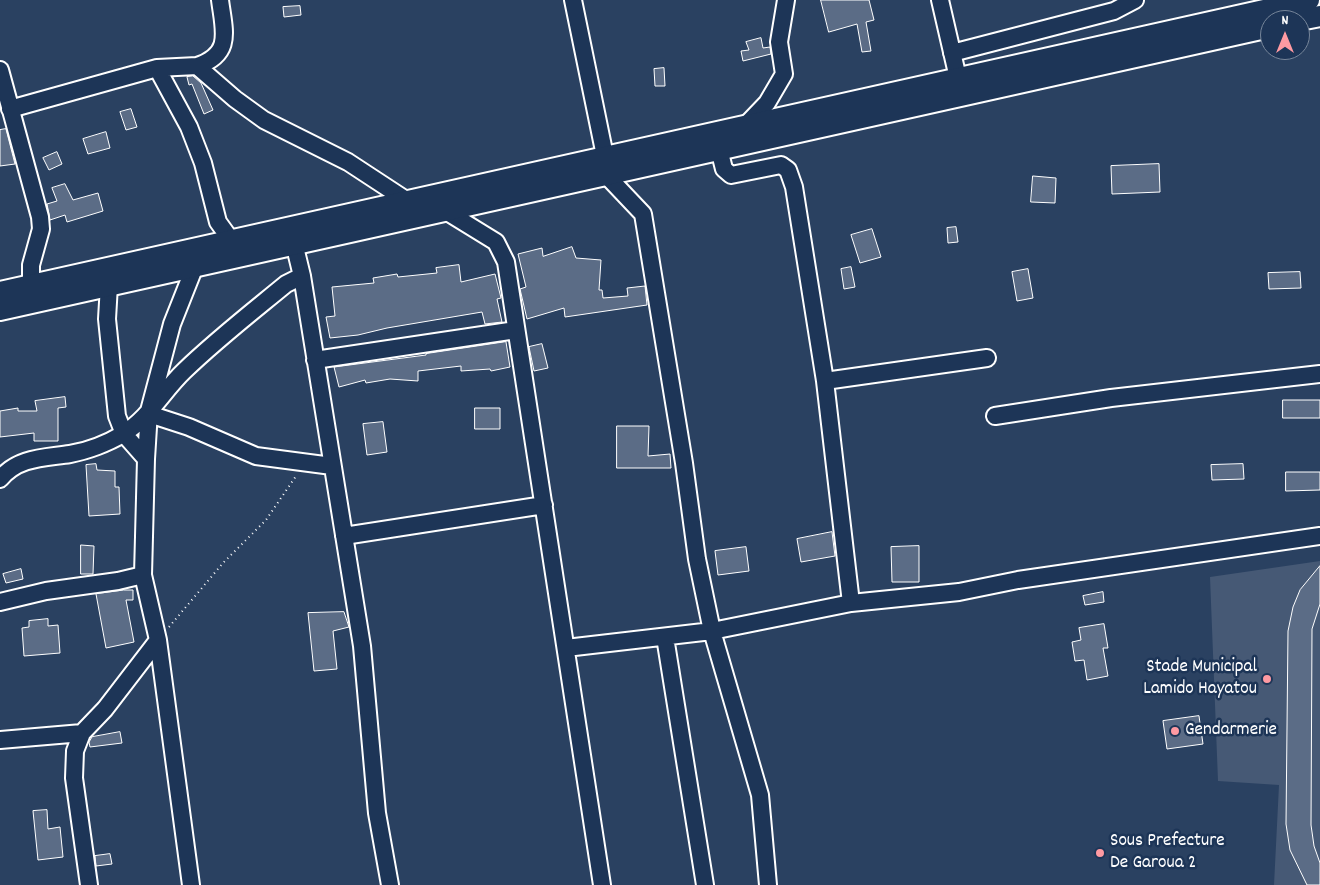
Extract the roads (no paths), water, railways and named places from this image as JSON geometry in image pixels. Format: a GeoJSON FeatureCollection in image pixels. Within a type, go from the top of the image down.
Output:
{"type":"FeatureCollection","features":[{"type":"Feature","properties":{"kind":"main road"},"geometry":{"type":"LineString","coordinates":[[0,310],[444,210],[606,166],[746,125],[1309,0]]}},
{"type":"Feature","properties":{"kind":"main road"},"geometry":{"type":"LineString","coordinates":[[0,292],[406,200],[719,149],[1260,29]]}},
{"type":"Feature","properties":{"kind":"street"},"geometry":{"type":"LineString","coordinates":[[10,108],[157,68],[196,66],[210,61],[221,50],[223,28],[220,0]]}},
{"type":"Feature","properties":{"kind":"street"},"geometry":{"type":"LineString","coordinates":[[573,0],[606,166],[643,214],[684,463],[696,559],[712,631],[760,795],[768,885]]}},
{"type":"Feature","properties":{"kind":"street"},"geometry":{"type":"LineString","coordinates":[[746,125],[767,103],[784,74],[779,42],[786,0]]}},
{"type":"Feature","properties":{"kind":"street"},"geometry":{"type":"LineString","coordinates":[[940,0],[958,78]]}},
{"type":"Feature","properties":{"kind":"street"},"geometry":{"type":"LineString","coordinates":[[952,53],[1114,11],[1135,0]]}},
{"type":"Feature","properties":{"kind":"street"},"geometry":{"type":"LineString","coordinates":[[196,66],[234,99],[264,120],[348,162],[406,200]]}},
{"type":"Feature","properties":{"kind":"street"},"geometry":{"type":"LineString","coordinates":[[157,68],[189,126],[203,163],[218,222],[231,240]]}},
{"type":"Feature","properties":{"kind":"street"},"geometry":{"type":"LineString","coordinates":[[0,70],[40,217],[41,229],[31,265],[31,285]]}},
{"type":"Feature","properties":{"kind":"street"},"geometry":{"type":"LineString","coordinates":[[719,149],[724,169],[731,175],[781,165],[788,170],[794,187],[825,381],[851,602]]}},
{"type":"Feature","properties":{"kind":"street"},"geometry":{"type":"LineString","coordinates":[[444,210],[496,242],[506,262],[602,885]]}},
{"type":"Feature","properties":{"kind":"street"},"geometry":{"type":"LineString","coordinates":[[294,243],[302,276],[362,646],[377,813],[390,885]]}},
{"type":"Feature","properties":{"kind":"street"},"geometry":{"type":"LineString","coordinates":[[191,885],[158,640],[143,574],[149,412],[172,324],[195,266]]}},
{"type":"Feature","properties":{"kind":"street"},"geometry":{"type":"LineString","coordinates":[[0,479],[11,468],[23,461],[72,454],[106,443],[124,434],[149,412],[183,372],[286,284],[302,276]]}},
{"type":"Feature","properties":{"kind":"street"},"geometry":{"type":"LineString","coordinates":[[109,285],[106,319],[117,416],[124,434],[146,459]]}},
{"type":"Feature","properties":{"kind":"street"},"geometry":{"type":"LineString","coordinates":[[315,360],[516,330]]}},
{"type":"Feature","properties":{"kind":"street"},"geometry":{"type":"LineString","coordinates":[[825,381],[987,358]]}},
{"type":"Feature","properties":{"kind":"street"},"geometry":{"type":"LineString","coordinates":[[995,416],[1111,398],[1320,374]]}},
{"type":"Feature","properties":{"kind":"street"},"geometry":{"type":"LineString","coordinates":[[149,412],[256,456],[332,466]]}},
{"type":"Feature","properties":{"kind":"street"},"geometry":{"type":"LineString","coordinates":[[344,536],[544,505]]}},
{"type":"Feature","properties":{"kind":"street"},"geometry":{"type":"LineString","coordinates":[[566,648],[712,631],[851,602],[959,592],[1018,580],[1320,536]]}},
{"type":"Feature","properties":{"kind":"street"},"geometry":{"type":"LineString","coordinates":[[0,602],[46,591],[118,581],[143,574]]}},
{"type":"Feature","properties":{"kind":"street"},"geometry":{"type":"LineString","coordinates":[[665,636],[705,885]]}},
{"type":"Feature","properties":{"kind":"street"},"geometry":{"type":"LineString","coordinates":[[0,740],[76,733],[105,709],[158,640]]}},
{"type":"Feature","properties":{"kind":"street"},"geometry":{"type":"LineString","coordinates":[[76,733],[76,799],[89,885]]}},
{"type":"Feature","properties":{"kind":"place","name":"Stade Municipal Lamido Hayatou"},"geometry":{"type":"Point","coordinates":[1267,679]}},
{"type":"Feature","properties":{"kind":"place","name":"Gendarmerie"},"geometry":{"type":"Point","coordinates":[1175,731]}},
{"type":"Feature","properties":{"kind":"place","name":"Sous Prefecture De Garoua 2"},"geometry":{"type":"Point","coordinates":[1100,853]}}]}
